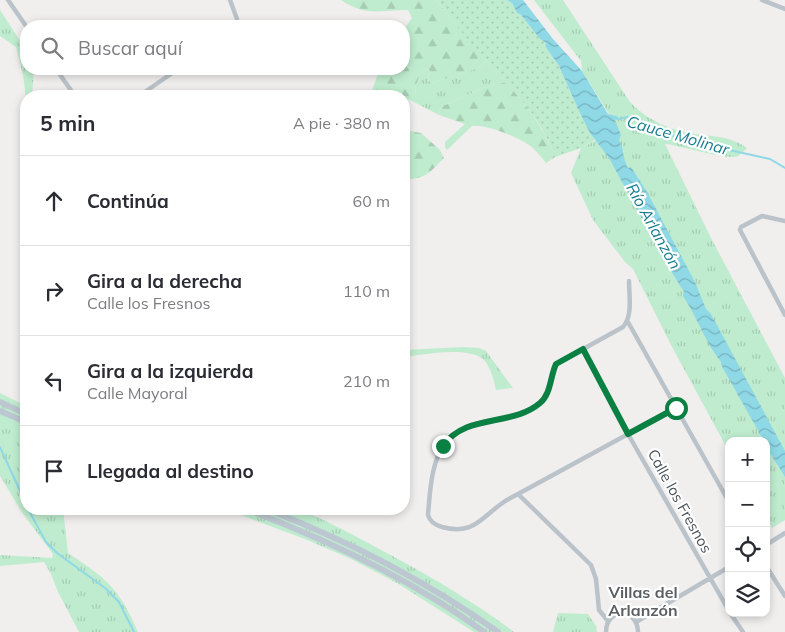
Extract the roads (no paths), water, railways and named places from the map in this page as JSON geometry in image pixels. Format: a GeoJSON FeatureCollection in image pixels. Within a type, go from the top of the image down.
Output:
{"type":"FeatureCollection","features":[{"type":"Feature","properties":{"kind":"street"},"geometry":{"type":"LineString","coordinates":[[8,0],[22,20]]}},
{"type":"Feature","properties":{"kind":"street"},"geometry":{"type":"LineString","coordinates":[[230,0],[237,20]]}},
{"type":"Feature","properties":{"kind":"street"},"geometry":{"type":"LineString","coordinates":[[762,0],[785,9]]}},
{"type":"Feature","properties":{"kind":"street"},"geometry":{"type":"LineString","coordinates":[[60,75],[71,90]]}},
{"type":"Feature","properties":{"kind":"street"},"geometry":{"type":"LineString","coordinates":[[148,90],[169,75]]}},
{"type":"Feature","properties":{"kind":"street"},"geometry":{"type":"LineString","coordinates":[[785,221],[762,216],[740,228],[785,314]]}},
{"type":"Feature","properties":{"kind":"street"},"geometry":{"type":"LineString","coordinates":[[630,281],[628,322],[725,495]]}},
{"type":"Feature","properties":{"kind":"street"},"geometry":{"type":"LineString","coordinates":[[628,322],[623,327],[556,364],[548,390],[540,403],[513,417],[487,421],[471,426],[447,441],[436,458],[432,473],[429,518],[437,526],[452,529],[476,525],[501,504],[518,494],[676,408]]}},
{"type":"Feature","properties":{"kind":"street","name":"Calle los Fresnos"},"geometry":{"type":"LineString","coordinates":[[583,349],[628,434],[725,604]]}},
{"type":"Feature","properties":{"kind":"street"},"geometry":{"type":"LineString","coordinates":[[0,402],[20,411]]}},
{"type":"Feature","properties":{"kind":"street"},"geometry":{"type":"LineString","coordinates":[[0,411],[20,419]]}},
{"type":"Feature","properties":{"kind":"street"},"geometry":{"type":"LineString","coordinates":[[518,494],[591,565],[596,579],[599,610],[608,621]]}},
{"type":"Feature","properties":{"kind":"street"},"geometry":{"type":"LineString","coordinates":[[260,515],[328,543],[380,568],[418,589],[484,632]]}},
{"type":"Feature","properties":{"kind":"street"},"geometry":{"type":"LineString","coordinates":[[281,515],[337,538],[394,566],[461,606],[498,632]]}},
{"type":"Feature","properties":{"kind":"street"},"geometry":{"type":"LineString","coordinates":[[770,542],[785,533]]}},
{"type":"Feature","properties":{"kind":"street"},"geometry":{"type":"LineString","coordinates":[[636,622],[725,569]]}},
{"type":"Feature","properties":{"kind":"street"},"geometry":{"type":"LineString","coordinates":[[770,572],[785,596]]}},
{"type":"Feature","properties":{"kind":"street"},"geometry":{"type":"LineString","coordinates":[[606,632],[608,621],[611,617],[620,614],[630,616],[636,622],[638,632]]}},
{"type":"Feature","properties":{"kind":"street","name":"Calle los Fresnos"},"geometry":{"type":"LineString","coordinates":[[733,617],[743,632]]}},
{"type":"Feature","properties":{"kind":"water","name":"Río Arlanzón"},"geometry":{"type":"Polygon","coordinates":[[[507,0],[523,0],[553,39],[582,71],[608,114],[617,116],[618,119],[615,120],[621,135],[619,140],[626,165],[628,168],[631,167],[647,192],[695,282],[706,309],[711,314],[785,451],[785,477],[770,453],[770,437],[762,437],[683,296],[684,292],[656,247],[652,234],[609,158],[590,133],[559,66],[545,46],[546,43],[540,39],[521,15],[517,13],[512,3],[507,0]]]}},
{"type":"Feature","properties":{"kind":"waterway","name":"Cauce Molinar"},"geometry":{"type":"LineString","coordinates":[[618,119],[628,117],[640,120],[680,139],[770,159],[785,168]]}},
{"type":"Feature","properties":{"kind":"waterway"},"geometry":{"type":"LineString","coordinates":[[0,447],[20,491]]}},
{"type":"Feature","properties":{"kind":"waterway"},"geometry":{"type":"LineString","coordinates":[[31,515],[46,542],[57,553],[105,588],[119,602],[134,632]]}},
{"type":"Feature","properties":{"kind":"district","name":"Villas del Arlanzón"},"geometry":{"type":"Point","coordinates":[643,601]}}]}
